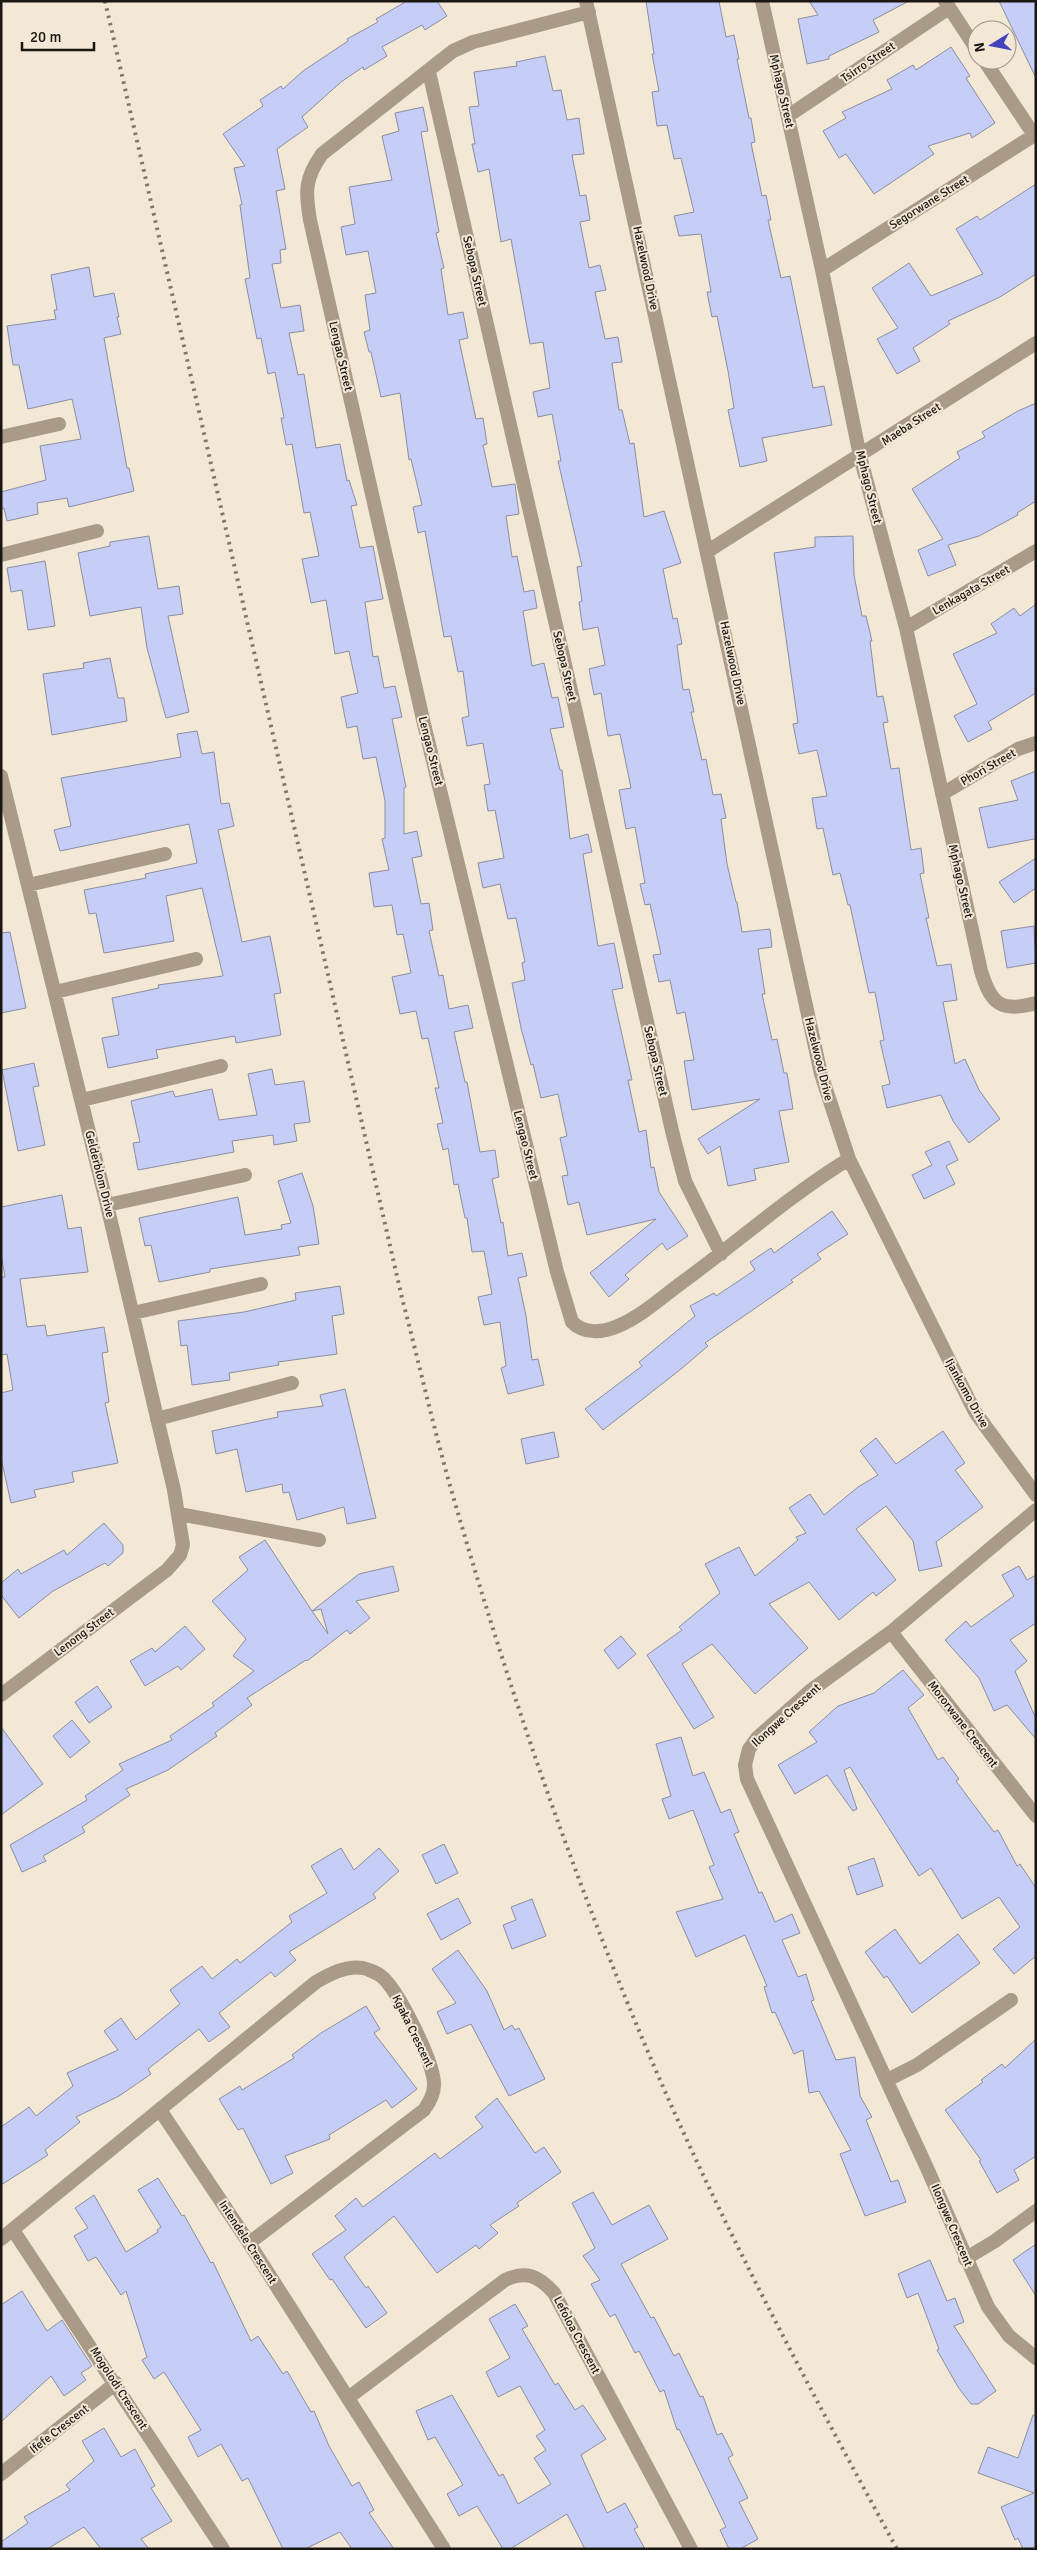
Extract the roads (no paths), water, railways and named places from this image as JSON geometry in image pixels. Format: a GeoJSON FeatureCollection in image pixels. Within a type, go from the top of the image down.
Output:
{"type":"FeatureCollection","features":[{"type":"Feature","properties":{"kind":"street","name":"Mphago Street"},"geometry":{"type":"LineString","coordinates":[[762,1],[822,270],[860,456],[906,628],[981,971],[987,991],[996,1002],[1018,1008],[1036,1003]]}},
{"type":"Feature","properties":{"kind":"street","name":"Tsirro Street"},"geometry":{"type":"LineString","coordinates":[[788,116],[947,5]]}},
{"type":"Feature","properties":{"kind":"street"},"geometry":{"type":"LineString","coordinates":[[947,5],[967,35]]}},
{"type":"Feature","properties":{"kind":"street","name":"Lengao Street"},"geometry":{"type":"LineString","coordinates":[[588,7],[473,42],[454,51],[430,72],[322,154],[310,171],[306,185],[307,202],[424,724],[567,1313],[576,1326],[588,1331],[601,1331],[616,1327],[634,1318],[721,1254],[807,1185],[849,1159]]}},
{"type":"Feature","properties":{"kind":"street","name":"Hazelwood Drive"},"geometry":{"type":"LineString","coordinates":[[588,7],[821,1074],[849,1159],[925,1309]]}},
{"type":"Feature","properties":{"kind":"street"},"geometry":{"type":"LineString","coordinates":[[991,70],[1035,134]]}},
{"type":"Feature","properties":{"kind":"street","name":"Sebopa Street"},"geometry":{"type":"LineString","coordinates":[[430,72],[673,1135],[685,1181],[721,1254]]}},
{"type":"Feature","properties":{"kind":"street","name":"Segorwane Street"},"geometry":{"type":"LineString","coordinates":[[822,270],[1035,134]]}},
{"type":"Feature","properties":{"kind":"street","name":"Maeba Street"},"geometry":{"type":"LineString","coordinates":[[708,551],[1036,343]]}},
{"type":"Feature","properties":{"kind":"street"},"geometry":{"type":"LineString","coordinates":[[1,437],[59,424]]}},
{"type":"Feature","properties":{"kind":"street"},"geometry":{"type":"LineString","coordinates":[[1,554],[97,532]]}},
{"type":"Feature","properties":{"kind":"street","name":"Lenkagata Street"},"geometry":{"type":"LineString","coordinates":[[906,628],[1036,551]]}},
{"type":"Feature","properties":{"kind":"street","name":"Phori Street"},"geometry":{"type":"LineString","coordinates":[[942,794],[1018,749],[1036,743]]}},
{"type":"Feature","properties":{"kind":"street","name":"Gelderblom Drive"},"geometry":{"type":"LineString","coordinates":[[1,776],[82,1100],[179,1514],[183,1545],[180,1555],[167,1570]]}},
{"type":"Feature","properties":{"kind":"street"},"geometry":{"type":"LineString","coordinates":[[28,885],[165,854]]}},
{"type":"Feature","properties":{"kind":"street"},"geometry":{"type":"LineString","coordinates":[[55,992],[196,959]]}},
{"type":"Feature","properties":{"kind":"street"},"geometry":{"type":"LineString","coordinates":[[82,1100],[221,1066]]}},
{"type":"Feature","properties":{"kind":"street"},"geometry":{"type":"LineString","coordinates":[[107,1205],[245,1175]]}},
{"type":"Feature","properties":{"kind":"street"},"geometry":{"type":"LineString","coordinates":[[133,1313],[261,1284]]}},
{"type":"Feature","properties":{"kind":"street","name":"Ijankomo Drive"},"geometry":{"type":"LineString","coordinates":[[925,1309],[975,1412],[1036,1495]]}},
{"type":"Feature","properties":{"kind":"street"},"geometry":{"type":"LineString","coordinates":[[157,1419],[292,1383]]}},
{"type":"Feature","properties":{"kind":"street","name":"Ilongwe Crescent"},"geometry":{"type":"LineString","coordinates":[[1036,1510],[891,1632],[810,1691],[757,1738],[749,1749],[745,1765],[747,1779],[887,2080],[965,2259],[998,2322],[1009,2336],[1036,2358]]}},
{"type":"Feature","properties":{"kind":"street"},"geometry":{"type":"LineString","coordinates":[[179,1514],[319,1540]]}},
{"type":"Feature","properties":{"kind":"street","name":"Lenong Street"},"geometry":{"type":"LineString","coordinates":[[4,1689],[167,1570]]}},
{"type":"Feature","properties":{"kind":"street","name":"Mororwane Crescent"},"geometry":{"type":"LineString","coordinates":[[891,1632],[1036,1816]]}},
{"type":"Feature","properties":{"kind":"street","name":"Kgaka Crescent"},"geometry":{"type":"LineString","coordinates":[[160,2110],[316,1982],[345,1968],[363,1968],[380,1975],[392,1988],[429,2058],[435,2087],[431,2099],[424,2110],[249,2243]]}},
{"type":"Feature","properties":{"kind":"street"},"geometry":{"type":"LineString","coordinates":[[887,2080],[917,2065],[1011,2000]]}},
{"type":"Feature","properties":{"kind":"street"},"geometry":{"type":"LineString","coordinates":[[1,2239],[160,2110]]}},
{"type":"Feature","properties":{"kind":"street","name":"Intendele Crescent"},"geometry":{"type":"LineString","coordinates":[[160,2110],[249,2243],[444,2549]]}},
{"type":"Feature","properties":{"kind":"street"},"geometry":{"type":"LineString","coordinates":[[965,2259],[995,2241],[1036,2211]]}},
{"type":"Feature","properties":{"kind":"street","name":"Mogolodi Crescent"},"geometry":{"type":"LineString","coordinates":[[13,2230],[116,2383],[222,2549]]}},
{"type":"Feature","properties":{"kind":"street","name":"Lefoloa Crescent"},"geometry":{"type":"LineString","coordinates":[[348,2398],[505,2280],[516,2275],[531,2275],[546,2284],[559,2301],[690,2549]]}},
{"type":"Feature","properties":{"kind":"street","name":"Ifefe Crescent"},"geometry":{"type":"LineString","coordinates":[[1,2474],[116,2383]]}},
{"type":"Feature","properties":{"kind":"railway"},"geometry":{"type":"LineString","coordinates":[[105,1],[402,1298],[449,1482],[492,1626],[565,1841],[591,1912],[648,2052],[705,2178],[766,2303],[897,2549]]}}]}
